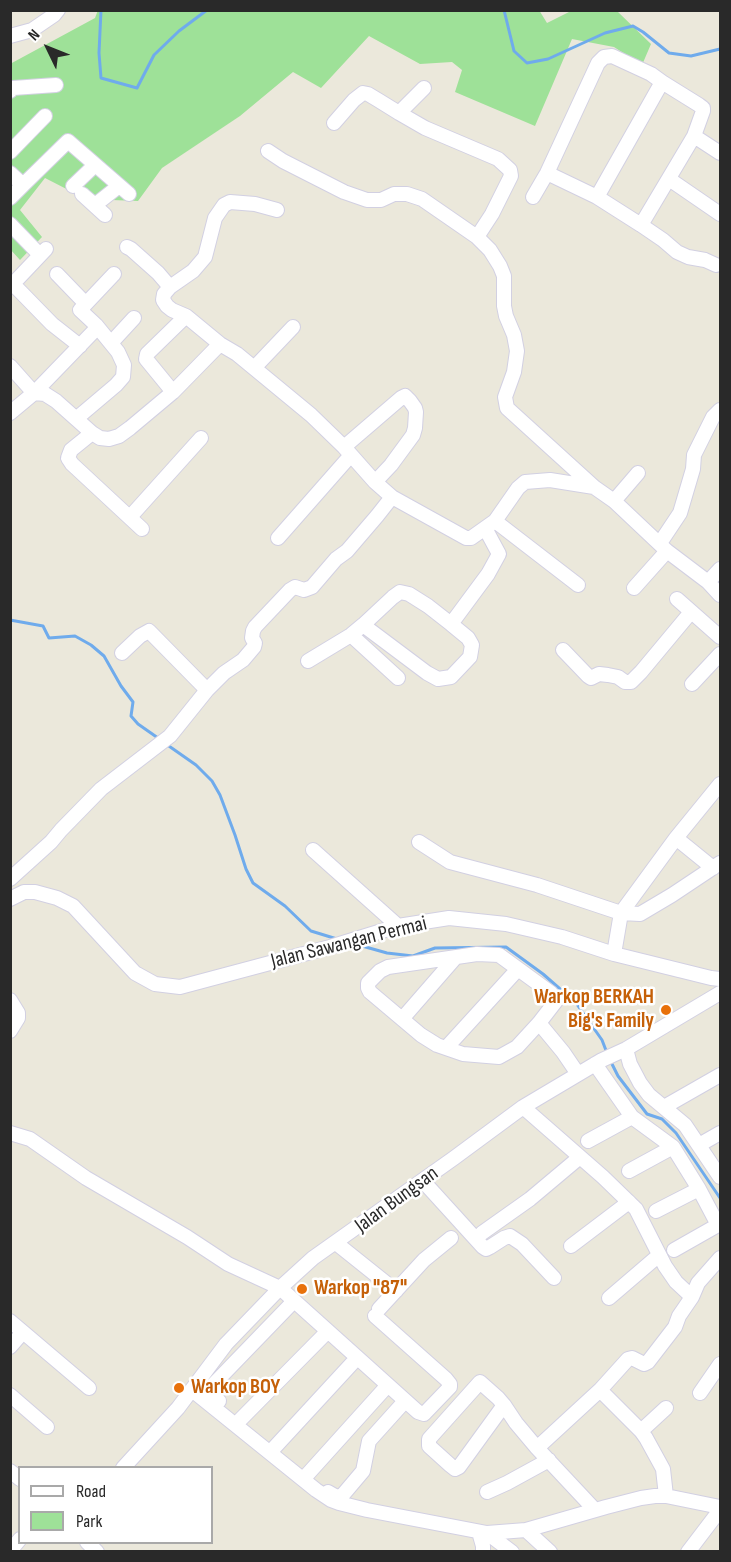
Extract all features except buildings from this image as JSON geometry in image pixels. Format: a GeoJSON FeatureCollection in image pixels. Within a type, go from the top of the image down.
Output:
{"type":"FeatureCollection","features":[{"type":"Feature","properties":{"kind":"street"},"geometry":{"type":"LineString","coordinates":[[10,36],[32,30],[58,10]]}},
{"type":"Feature","properties":{"kind":"street"},"geometry":{"type":"LineString","coordinates":[[534,197],[598,63],[604,57],[612,56],[651,74],[703,108],[694,136],[641,225]]}},
{"type":"Feature","properties":{"kind":"street"},"geometry":{"type":"LineString","coordinates":[[597,197],[662,82]]}},
{"type":"Feature","properties":{"kind":"street"},"geometry":{"type":"LineString","coordinates":[[10,91],[13,88],[56,85]]}},
{"type":"Feature","properties":{"kind":"street"},"geometry":{"type":"LineString","coordinates":[[399,114],[424,88]]}},
{"type":"Feature","properties":{"kind":"street"},"geometry":{"type":"LineString","coordinates":[[334,123],[363,93],[378,99],[424,128],[498,159],[510,170],[512,176],[477,237]]}},
{"type":"Feature","properties":{"kind":"street"},"geometry":{"type":"LineString","coordinates":[[10,152],[45,116]]}},
{"type":"Feature","properties":{"kind":"street"},"geometry":{"type":"LineString","coordinates":[[694,136],[720,153]]}},
{"type":"Feature","properties":{"kind":"street"},"geometry":{"type":"LineString","coordinates":[[10,198],[69,141],[124,190],[95,205],[82,194],[105,215]]}},
{"type":"Feature","properties":{"kind":"street"},"geometry":{"type":"LineString","coordinates":[[268,151],[344,192],[367,200],[381,200],[394,194],[407,194],[422,199],[477,237],[490,250],[504,276],[504,306],[517,351],[514,372],[505,397],[507,408],[663,547],[708,582],[720,596]]}},
{"type":"Feature","properties":{"kind":"street"},"geometry":{"type":"LineString","coordinates":[[74,186],[95,165]]}},
{"type":"Feature","properties":{"kind":"street"},"geometry":{"type":"LineString","coordinates":[[10,173],[23,185]]}},
{"type":"Feature","properties":{"kind":"street"},"geometry":{"type":"LineString","coordinates":[[547,173],[597,197],[641,225],[677,252],[719,264]]}},
{"type":"Feature","properties":{"kind":"street"},"geometry":{"type":"LineString","coordinates":[[669,179],[720,214]]}},
{"type":"Feature","properties":{"kind":"street"},"geometry":{"type":"LineString","coordinates":[[277,210],[255,204],[230,202],[224,205],[215,218],[205,257],[193,271],[164,294],[163,300],[167,306],[186,316],[220,344],[237,354],[311,416],[392,497],[466,538],[471,538],[490,524],[525,482],[550,480],[594,487]]}},
{"type":"Feature","properties":{"kind":"street"},"geometry":{"type":"LineString","coordinates":[[10,224],[43,252],[12,285],[52,324],[80,346]]}},
{"type":"Feature","properties":{"kind":"street"},"geometry":{"type":"LineString","coordinates":[[127,247],[158,273],[170,287]]}},
{"type":"Feature","properties":{"kind":"street"},"geometry":{"type":"LineString","coordinates":[[77,418],[123,377],[124,365],[118,352],[96,325],[80,310],[114,273]]}},
{"type":"Feature","properties":{"kind":"street"},"geometry":{"type":"LineString","coordinates":[[57,274],[85,303]]}},
{"type":"Feature","properties":{"kind":"street"},"geometry":{"type":"LineString","coordinates":[[173,392],[146,359],[147,354],[186,316]]}},
{"type":"Feature","properties":{"kind":"street"},"geometry":{"type":"LineString","coordinates":[[111,343],[134,318]]}},
{"type":"Feature","properties":{"kind":"street"},"geometry":{"type":"LineString","coordinates":[[254,368],[292,327]]}},
{"type":"Feature","properties":{"kind":"street"},"geometry":{"type":"LineString","coordinates":[[10,413],[34,393],[93,332]]}},
{"type":"Feature","properties":{"kind":"street"},"geometry":{"type":"LineString","coordinates":[[10,366],[34,393],[45,394],[77,418],[92,434],[109,439],[119,436],[130,428],[173,392],[220,344]]}},
{"type":"Feature","properties":{"kind":"street"},"geometry":{"type":"LineString","coordinates":[[278,538],[348,451],[405,396],[416,412],[413,435],[392,465],[375,482]]}},
{"type":"Feature","properties":{"kind":"street"},"geometry":{"type":"LineString","coordinates":[[634,588],[663,547],[680,513],[693,468],[694,455],[713,417],[720,410]]}},
{"type":"Feature","properties":{"kind":"street"},"geometry":{"type":"LineString","coordinates":[[92,434],[71,450],[68,458],[142,529]]}},
{"type":"Feature","properties":{"kind":"street"},"geometry":{"type":"LineString","coordinates":[[129,517],[201,438]]}},
{"type":"Feature","properties":{"kind":"street"},"geometry":{"type":"LineString","coordinates":[[614,501],[638,473]]}},
{"type":"Feature","properties":{"kind":"street"},"geometry":{"type":"LineString","coordinates":[[10,879],[51,842],[96,793],[164,740],[207,690],[224,673],[243,660],[254,647],[252,638],[255,627],[290,590],[295,587],[304,590],[312,587],[336,559],[347,551],[392,497]]}},
{"type":"Feature","properties":{"kind":"street"},"geometry":{"type":"LineString","coordinates":[[490,524],[578,585]]}},
{"type":"Feature","properties":{"kind":"street"},"geometry":{"type":"LineString","coordinates":[[451,624],[488,574],[499,554],[490,524]]}},
{"type":"Feature","properties":{"kind":"street"},"geometry":{"type":"LineString","coordinates":[[708,582],[720,569]]}},
{"type":"Feature","properties":{"kind":"street"},"geometry":{"type":"LineString","coordinates":[[308,661],[351,635],[400,592],[409,594],[468,638],[472,645],[470,657],[451,677],[438,679],[363,625]]}},
{"type":"Feature","properties":{"kind":"street"},"geometry":{"type":"LineString","coordinates":[[677,599],[720,637]]}},
{"type":"Feature","properties":{"kind":"street"},"geometry":{"type":"LineString","coordinates":[[563,650],[591,678],[608,675],[618,677],[625,682],[631,681],[691,612]]}},
{"type":"Feature","properties":{"kind":"street"},"geometry":{"type":"LineString","coordinates":[[122,653],[140,636],[149,631],[207,690]]}},
{"type":"Feature","properties":{"kind":"street"},"geometry":{"type":"LineString","coordinates":[[351,635],[398,678]]}},
{"type":"Feature","properties":{"kind":"street"},"geometry":{"type":"LineString","coordinates":[[692,684],[720,654]]}},
{"type":"Feature","properties":{"kind":"street"},"geometry":{"type":"LineString","coordinates":[[614,954],[621,913],[676,838],[720,784]]}},
{"type":"Feature","properties":{"kind":"street"},"geometry":{"type":"LineString","coordinates":[[419,842],[450,862],[537,885],[621,913],[640,914],[717,866],[676,838]]}},
{"type":"Feature","properties":{"kind":"street"},"geometry":{"type":"LineString","coordinates":[[313,850],[398,926]]}},
{"type":"Feature","properties":{"kind":"street","name":"Jalan Sawangan Permai"},"geometry":{"type":"LineString","coordinates":[[12,896],[24,892],[35,892],[57,898],[73,906],[135,973],[155,984],[180,987],[330,947],[398,926],[449,918],[506,924],[562,937],[614,954],[720,979]]}},
{"type":"Feature","properties":{"kind":"street"},"geometry":{"type":"LineString","coordinates":[[477,954],[499,955],[518,969],[551,993],[556,1001],[517,1047],[499,1057],[463,1054],[437,1045],[421,1035],[368,988],[368,983],[380,971],[388,967],[477,954]]}},
{"type":"Feature","properties":{"kind":"street"},"geometry":{"type":"LineString","coordinates":[[402,1019],[456,957]]}},
{"type":"Feature","properties":{"kind":"street"},"geometry":{"type":"LineString","coordinates":[[446,1048],[518,969]]}},
{"type":"Feature","properties":{"kind":"street","name":"Jalan Bungsan"},"geometry":{"type":"LineString","coordinates":[[124,1466],[178,1408],[226,1344],[280,1288],[313,1258],[524,1107],[720,993]]}},
{"type":"Feature","properties":{"kind":"street"},"geometry":{"type":"LineString","coordinates":[[10,1000],[18,1013],[18,1018],[10,1031]]}},
{"type":"Feature","properties":{"kind":"street"},"geometry":{"type":"LineString","coordinates":[[539,1023],[578,1074]]}},
{"type":"Feature","properties":{"kind":"street"},"geometry":{"type":"LineString","coordinates":[[621,1051],[649,1095],[685,1125],[720,1177]]}},
{"type":"Feature","properties":{"kind":"street"},"geometry":{"type":"LineString","coordinates":[[598,1062],[632,1118],[673,1146],[718,1225],[674,1250]]}},
{"type":"Feature","properties":{"kind":"street"},"geometry":{"type":"LineString","coordinates":[[664,1107],[720,1076]]}},
{"type":"Feature","properties":{"kind":"street"},"geometry":{"type":"LineString","coordinates":[[524,1107],[636,1209],[658,1256],[676,1282],[692,1298]]}},
{"type":"Feature","properties":{"kind":"street"},"geometry":{"type":"LineString","coordinates":[[588,1142],[632,1118]]}},
{"type":"Feature","properties":{"kind":"street"},"geometry":{"type":"LineString","coordinates":[[10,1133],[30,1139],[86,1178],[187,1237],[228,1264],[280,1288],[405,1401],[424,1414],[450,1387],[450,1384],[377,1312],[424,1260],[451,1238]]}},
{"type":"Feature","properties":{"kind":"street"},"geometry":{"type":"LineString","coordinates":[[699,1144],[720,1133]]}},
{"type":"Feature","properties":{"kind":"street"},"geometry":{"type":"LineString","coordinates":[[628,1172],[673,1146]]}},
{"type":"Feature","properties":{"kind":"street"},"geometry":{"type":"LineString","coordinates":[[482,1233],[530,1199],[580,1157]]}},
{"type":"Feature","properties":{"kind":"street"},"geometry":{"type":"LineString","coordinates":[[423,1181],[483,1247],[490,1248],[510,1236],[522,1244],[554,1278]]}},
{"type":"Feature","properties":{"kind":"street"},"geometry":{"type":"LineString","coordinates":[[656,1211],[699,1189]]}},
{"type":"Feature","properties":{"kind":"street"},"geometry":{"type":"LineString","coordinates":[[571,1246],[629,1202]]}},
{"type":"Feature","properties":{"kind":"street"},"geometry":{"type":"LineString","coordinates":[[336,1243],[396,1291]]}},
{"type":"Feature","properties":{"kind":"street"},"geometry":{"type":"LineString","coordinates":[[609,1298],[658,1256]]}},
{"type":"Feature","properties":{"kind":"street"},"geometry":{"type":"LineString","coordinates":[[537,1448],[600,1390],[628,1359],[632,1358],[644,1364],[648,1362],[675,1327],[699,1283],[720,1258]]}},
{"type":"Feature","properties":{"kind":"street"},"geometry":{"type":"LineString","coordinates":[[294,1301],[208,1392],[306,1476],[335,1496],[341,1497],[363,1472],[369,1441],[405,1401]]}},
{"type":"Feature","properties":{"kind":"street"},"geometry":{"type":"LineString","coordinates":[[10,1320],[89,1388]]}},
{"type":"Feature","properties":{"kind":"street"},"geometry":{"type":"LineString","coordinates":[[240,1420],[328,1331]]}},
{"type":"Feature","properties":{"kind":"street"},"geometry":{"type":"LineString","coordinates":[[10,1347],[23,1332]]}},
{"type":"Feature","properties":{"kind":"street"},"geometry":{"type":"LineString","coordinates":[[274,1448],[357,1358]]}},
{"type":"Feature","properties":{"kind":"street"},"geometry":{"type":"LineString","coordinates":[[700,1393],[720,1364]]}},
{"type":"Feature","properties":{"kind":"street"},"geometry":{"type":"LineString","coordinates":[[504,1405],[459,1467],[455,1469],[429,1446],[429,1439],[480,1382],[504,1405],[537,1448],[595,1510]]}},
{"type":"Feature","properties":{"kind":"street"},"geometry":{"type":"LineString","coordinates":[[306,1476],[388,1385]]}},
{"type":"Feature","properties":{"kind":"street"},"geometry":{"type":"LineString","coordinates":[[192,1390],[331,1500],[367,1510],[483,1532],[526,1530],[641,1498],[666,1496],[720,1508],[688,1551]]}},
{"type":"Feature","properties":{"kind":"street"},"geometry":{"type":"LineString","coordinates":[[600,1390],[641,1431],[663,1469],[666,1496]]}},
{"type":"Feature","properties":{"kind":"street"},"geometry":{"type":"LineString","coordinates":[[10,1395],[47,1427]]}},
{"type":"Feature","properties":{"kind":"street"},"geometry":{"type":"LineString","coordinates":[[641,1431],[666,1408]]}},
{"type":"Feature","properties":{"kind":"street"},"geometry":{"type":"LineString","coordinates":[[487,1492],[549,1460]]}},
{"type":"Feature","properties":{"kind":"street"},"geometry":{"type":"LineString","coordinates":[[526,1530],[550,1551]]}},
{"type":"Feature","properties":{"kind":"street"},"geometry":{"type":"LineString","coordinates":[[483,1532],[483,1551]]}},
{"type":"Feature","properties":{"kind":"street"},"geometry":{"type":"LineString","coordinates":[[483,1532],[512,1551]]}},
{"type":"Feature","properties":{"kind":"green space"},"geometry":{"type":"Polygon","coordinates":[[[98,10],[539,10],[547,23],[571,11],[617,11],[651,44],[642,65],[614,47],[572,39],[535,126],[455,92],[462,70],[452,62],[420,64],[369,36],[321,88],[293,72],[240,116],[162,168],[138,201],[86,199],[45,178],[20,210],[42,237],[20,260],[10,249],[10,64],[95,18],[98,10]]]}},
{"type":"Feature","properties":{"kind":"waterway"},"geometry":{"type":"LineString","coordinates":[[101,10],[99,53],[101,78],[137,88],[154,55],[179,31],[207,10]]}},
{"type":"Feature","properties":{"kind":"waterway"},"geometry":{"type":"LineString","coordinates":[[504,10],[514,51],[527,63],[548,59],[605,33],[633,26],[669,53],[691,56],[720,49]]}},
{"type":"Feature","properties":{"kind":"waterway"},"geometry":{"type":"LineString","coordinates":[[10,620],[43,626],[49,638],[75,636],[91,645],[104,656],[133,702],[131,716],[158,738]]}},
{"type":"Feature","properties":{"kind":"waterway"},"geometry":{"type":"LineString","coordinates":[[166,744],[196,765],[212,781],[220,795],[253,883],[285,906],[311,931],[337,939]]}},
{"type":"Feature","properties":{"kind":"waterway"},"geometry":{"type":"LineString","coordinates":[[355,944],[387,953],[413,956],[435,948],[506,947],[543,974],[576,1003],[602,1040],[607,1053]]}},
{"type":"Feature","properties":{"kind":"waterway"},"geometry":{"type":"LineString","coordinates":[[611,1062],[618,1076],[647,1114],[662,1119],[676,1133],[720,1198]]}},
{"type":"Feature","properties":{"kind":"place","name":"Warkop BERKAH Big's Family"},"geometry":{"type":"Point","coordinates":[666,1010]}},
{"type":"Feature","properties":{"kind":"place","name":"Warkop \"87\""},"geometry":{"type":"Point","coordinates":[302,1289]}},
{"type":"Feature","properties":{"kind":"place","name":"Warkop BOY"},"geometry":{"type":"Point","coordinates":[179,1388]}}]}
